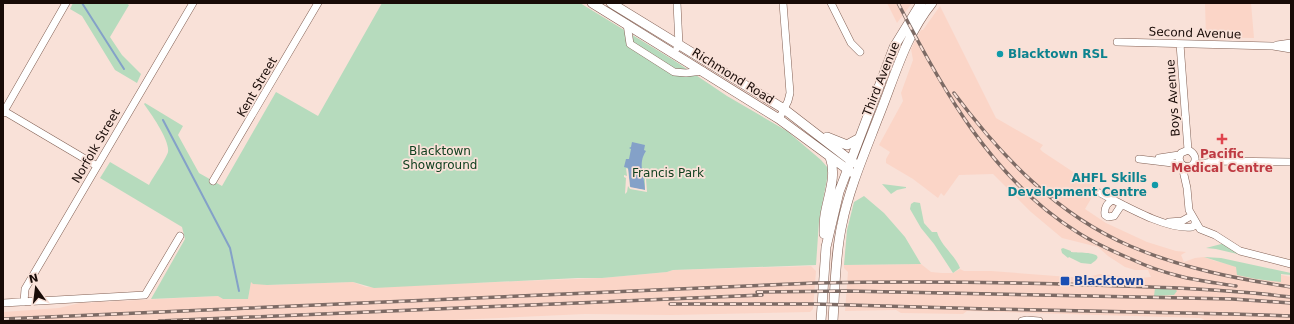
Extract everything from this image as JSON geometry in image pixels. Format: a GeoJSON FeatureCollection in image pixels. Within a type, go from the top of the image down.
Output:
{"type":"FeatureCollection","features":[{"type":"Feature","properties":{"kind":"main road","name":"Richmond Road"},"geometry":{"type":"LineString","coordinates":[[592,3],[779,119],[856,177]]}},
{"type":"Feature","properties":{"kind":"main road","name":"Richmond Road"},"geometry":{"type":"LineString","coordinates":[[611,3],[784,109],[860,167]]}},
{"type":"Feature","properties":{"kind":"main road","name":"Third Avenue"},"geometry":{"type":"LineString","coordinates":[[826,247],[839,192],[850,160],[894,47],[921,3]]}},
{"type":"Feature","properties":{"kind":"main road","name":"Third Avenue"},"geometry":{"type":"LineString","coordinates":[[833,321],[838,249],[844,213],[903,53],[921,18],[932,3]]}},
{"type":"Feature","properties":{"kind":"main road"},"geometry":{"type":"LineString","coordinates":[[812,130],[843,145],[851,144],[858,140]]}},
{"type":"Feature","properties":{"kind":"main road"},"geometry":{"type":"LineString","coordinates":[[821,321],[826,247],[824,233],[825,216],[833,172],[833,164],[830,157]]}},
{"type":"Feature","properties":{"kind":"street"},"geometry":{"type":"LineString","coordinates":[[66,3],[4,112],[97,166]]}},
{"type":"Feature","properties":{"kind":"street","name":"Norfolk Street"},"geometry":{"type":"LineString","coordinates":[[24,302],[25,289],[193,3]]}},
{"type":"Feature","properties":{"kind":"street","name":"Kent Street"},"geometry":{"type":"LineString","coordinates":[[213,181],[318,3]]}},
{"type":"Feature","properties":{"kind":"street"},"geometry":{"type":"LineString","coordinates":[[674,53],[679,45],[676,3]]}},
{"type":"Feature","properties":{"kind":"street"},"geometry":{"type":"LineString","coordinates":[[779,119],[788,101],[790,93],[783,3]]}},
{"type":"Feature","properties":{"kind":"street"},"geometry":{"type":"LineString","coordinates":[[831,3],[851,43],[860,52]]}},
{"type":"Feature","properties":{"kind":"street"},"geometry":{"type":"LineString","coordinates":[[628,24],[630,44],[674,72],[703,72]]}},
{"type":"Feature","properties":{"kind":"street","name":"Second Avenue"},"geometry":{"type":"LineString","coordinates":[[1117,42],[1273,46],[1291,49]]}},
{"type":"Feature","properties":{"kind":"street","name":"Second Avenue"},"geometry":{"type":"LineString","coordinates":[[1273,46],[1291,43]]}},
{"type":"Feature","properties":{"kind":"street","name":"Boys Avenue"},"geometry":{"type":"LineString","coordinates":[[1180,44],[1188,150]]}},
{"type":"Feature","properties":{"kind":"street"},"geometry":{"type":"LineString","coordinates":[[1151,160],[1179,155],[1188,150],[1194,155],[1219,161]]}},
{"type":"Feature","properties":{"kind":"street"},"geometry":{"type":"LineString","coordinates":[[1179,155],[1178,160],[1186,165]]}},
{"type":"Feature","properties":{"kind":"street"},"geometry":{"type":"LineString","coordinates":[[1186,165],[1195,160],[1194,155]]}},
{"type":"Feature","properties":{"kind":"street"},"geometry":{"type":"LineString","coordinates":[[1139,159],[1186,165],[1219,161],[1291,162]]}},
{"type":"Feature","properties":{"kind":"street"},"geometry":{"type":"LineString","coordinates":[[1186,165],[1189,210],[1202,230],[1215,235],[1240,251],[1291,264]]}},
{"type":"Feature","properties":{"kind":"street"},"geometry":{"type":"LineString","coordinates":[[1100,193],[1160,222],[1182,221],[1193,218]]}},
{"type":"Feature","properties":{"kind":"street"},"geometry":{"type":"LineString","coordinates":[[1114,200],[1110,202],[1106,208],[1105,215],[1108,217],[1114,216],[1123,205]]}},
{"type":"Feature","properties":{"kind":"street"},"geometry":{"type":"LineString","coordinates":[[3,303],[145,295],[180,236]]}},
{"type":"Feature","properties":{"kind":"street"},"geometry":{"type":"LineString","coordinates":[[1022,321],[1039,321]]}},
{"type":"Feature","properties":{"kind":"shaded area"},"geometry":{"type":"Polygon","coordinates":[[[887,3],[912,3],[897,23],[887,3]]]}},
{"type":"Feature","properties":{"kind":"shaded area"},"geometry":{"type":"Polygon","coordinates":[[[1205,3],[1251,3],[1254,38],[1206,37],[1205,3]]]}},
{"type":"Feature","properties":{"kind":"shaded area"},"geometry":{"type":"Polygon","coordinates":[[[940,6],[996,118],[1043,145],[1040,149],[1043,152],[1102,191],[1098,195],[1092,197],[1085,209],[1106,223],[1147,242],[1176,251],[1186,252],[1181,255],[1184,262],[1195,258],[1204,257],[1215,261],[1291,277],[1291,321],[1206,321],[1201,318],[967,311],[963,314],[901,313],[896,310],[845,311],[848,272],[844,268],[844,265],[921,264],[931,272],[942,273],[953,273],[960,269],[964,271],[991,271],[1069,277],[1087,277],[1100,274],[1140,278],[1151,277],[1148,270],[1135,270],[1125,267],[1108,256],[1098,247],[1062,238],[1031,212],[993,174],[959,175],[944,196],[941,193],[938,198],[913,179],[886,163],[886,159],[890,152],[879,145],[903,101],[901,93],[913,60],[911,49],[921,30],[923,30],[940,6]]]}},
{"type":"Feature","properties":{"kind":"shaded area"},"geometry":{"type":"Polygon","coordinates":[[[811,266],[816,271],[813,309],[810,312],[671,315],[585,314],[431,321],[3,321],[3,312],[59,308],[80,303],[218,296],[223,299],[248,299],[251,281],[267,285],[353,282],[366,287],[602,278],[667,272],[673,270],[811,266]]]}},
{"type":"Feature","properties":{"kind":"green space"},"geometry":{"type":"Polygon","coordinates":[[[73,3],[126,3],[129,5],[110,37],[122,55],[141,74],[137,83],[115,70],[82,16],[70,9],[73,3]]]}},
{"type":"Feature","properties":{"kind":"green space"},"geometry":{"type":"Polygon","coordinates":[[[382,3],[580,3],[675,61],[727,96],[787,131],[821,160],[828,168],[819,221],[816,265],[673,270],[667,272],[602,278],[374,288],[353,282],[267,285],[253,284],[251,282],[248,299],[223,299],[218,296],[151,299],[185,239],[182,227],[100,178],[110,162],[149,185],[167,155],[168,147],[163,134],[144,104],[145,103],[183,126],[178,135],[199,173],[222,186],[276,92],[318,116],[382,3]]]}},
{"type":"Feature","properties":{"kind":"green space"},"geometry":{"type":"Polygon","coordinates":[[[882,184],[906,188],[897,190],[891,194],[882,184]]]}},
{"type":"Feature","properties":{"kind":"green space"},"geometry":{"type":"Polygon","coordinates":[[[864,196],[884,213],[905,237],[921,264],[844,265],[847,230],[854,202],[864,196]]]}},
{"type":"Feature","properties":{"kind":"green space"},"geometry":{"type":"Polygon","coordinates":[[[914,202],[920,203],[924,223],[932,232],[937,232],[942,242],[958,263],[960,268],[953,273],[934,244],[921,228],[910,209],[911,204],[914,202]]]}},
{"type":"Feature","properties":{"kind":"green space"},"geometry":{"type":"Polygon","coordinates":[[[1225,243],[1263,260],[1206,248],[1225,243]]]}},
{"type":"Feature","properties":{"kind":"green space"},"geometry":{"type":"Polygon","coordinates":[[[1063,248],[1071,252],[1091,254],[1097,257],[1091,264],[1081,263],[1069,257],[1068,258],[1062,253],[1061,249],[1063,248]]]}},
{"type":"Feature","properties":{"kind":"green space"},"geometry":{"type":"Polygon","coordinates":[[[1204,257],[1221,258],[1291,273],[1291,275],[1281,274],[1281,282],[1256,279],[1237,275],[1236,267],[1204,257]]]}},
{"type":"Feature","properties":{"kind":"green space"},"geometry":{"type":"Polygon","coordinates":[[[1155,288],[1177,291],[1174,295],[1154,296],[1155,288]]]}},
{"type":"Feature","properties":{"kind":"water"},"geometry":{"type":"Polygon","coordinates":[[[632,142],[645,145],[644,150],[646,151],[643,156],[642,170],[645,190],[631,188],[628,168],[624,167],[626,159],[629,159],[631,149],[629,148],[631,147],[632,142]]]}},
{"type":"Feature","properties":{"kind":"pier"},"geometry":{"type":"Polygon","coordinates":[[[626,168],[628,169],[630,187],[645,190],[646,179],[647,192],[630,189],[628,186],[625,194],[626,178],[624,175],[627,176],[626,168]]]}},
{"type":"Feature","properties":{"kind":"waterway"},"geometry":{"type":"LineString","coordinates":[[82,3],[124,69]]}},
{"type":"Feature","properties":{"kind":"waterway"},"geometry":{"type":"LineString","coordinates":[[163,120],[230,248],[239,291]]}},
{"type":"Feature","properties":{"kind":"railway"},"geometry":{"type":"LineString","coordinates":[[898,3],[933,68],[972,130],[1019,186],[1047,210],[1090,240],[1143,264],[1186,278],[1236,286]]}},
{"type":"Feature","properties":{"kind":"railway"},"geometry":{"type":"LineString","coordinates":[[954,93],[991,139],[1032,181],[1078,218],[1103,233],[1150,254],[1189,267],[1291,287]]}},
{"type":"Feature","properties":{"kind":"railway"},"geometry":{"type":"LineString","coordinates":[[3,319],[850,282],[1116,286],[1216,290],[1291,297]]}},
{"type":"Feature","properties":{"kind":"railway"},"geometry":{"type":"LineString","coordinates":[[757,292],[846,291],[1232,299],[1291,303]]}},
{"type":"Feature","properties":{"kind":"railway"},"geometry":{"type":"LineString","coordinates":[[159,321],[762,295]]}},
{"type":"Feature","properties":{"kind":"railway"},"geometry":{"type":"LineString","coordinates":[[670,304],[814,304],[1291,316]]}},
{"type":"Feature","properties":{"kind":"place","name":"Blacktown RSL"},"geometry":{"type":"Point","coordinates":[1000,54]}},
{"type":"Feature","properties":{"kind":"place","name":"Pacific Medical Centre"},"geometry":{"type":"Point","coordinates":[1222,139]}},
{"type":"Feature","properties":{"kind":"place","name":"AHFL Skills Development Centre"},"geometry":{"type":"Point","coordinates":[1155,185]}},
{"type":"Feature","properties":{"kind":"place","name":"Blacktown"},"geometry":{"type":"Point","coordinates":[1065,281]}},
{"type":"Feature","properties":{"kind":"park label","name":"Blacktown Showground"},"geometry":{"type":"Point","coordinates":[440,158]}},
{"type":"Feature","properties":{"kind":"park label","name":"Francis Park"},"geometry":{"type":"Point","coordinates":[668,173]}}]}
